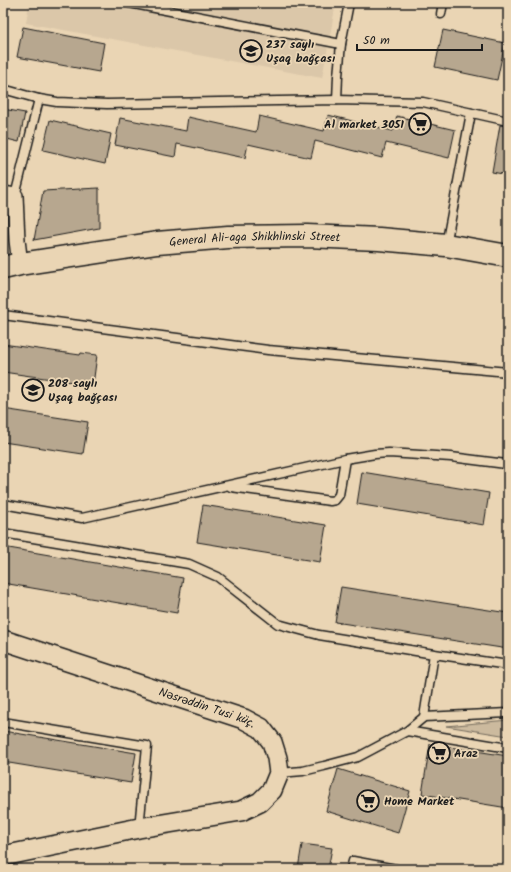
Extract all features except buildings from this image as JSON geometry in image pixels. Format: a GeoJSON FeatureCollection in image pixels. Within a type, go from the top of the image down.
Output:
{"type":"FeatureCollection","features":[{"type":"Feature","properties":{"kind":"main road","name":"General Ali-aga Shikhlinski Street"},"geometry":{"type":"LineString","coordinates":[[12,266],[157,244],[228,237],[306,236],[379,239],[446,245],[508,256]]}},
{"type":"Feature","properties":{"kind":"street"},"geometry":{"type":"LineString","coordinates":[[9,195],[16,240],[12,266]]}},
{"type":"Feature","properties":{"kind":"street","name":"Nəsrəddin Tusi küç."},"geometry":{"type":"LineString","coordinates":[[3,640],[244,719],[261,728],[272,742],[277,758],[279,773]]}},
{"type":"Feature","properties":{"kind":"street"},"geometry":{"type":"LineString","coordinates":[[3,856],[139,828],[241,811],[260,802],[272,790],[279,773]]}},
{"type":"Feature","properties":{"kind":"lane"},"geometry":{"type":"LineString","coordinates":[[129,3],[341,44]]}},
{"type":"Feature","properties":{"kind":"lane"},"geometry":{"type":"LineString","coordinates":[[337,100],[341,44],[350,3]]}},
{"type":"Feature","properties":{"kind":"lane"},"geometry":{"type":"LineString","coordinates":[[441,14],[443,3]]}},
{"type":"Feature","properties":{"kind":"lane"},"geometry":{"type":"LineString","coordinates":[[3,88],[39,99],[57,102],[107,104],[337,100],[423,102],[508,122]]}},
{"type":"Feature","properties":{"kind":"lane"},"geometry":{"type":"LineString","coordinates":[[9,195],[39,99]]}},
{"type":"Feature","properties":{"kind":"lane"},"geometry":{"type":"LineString","coordinates":[[446,245],[471,113]]}},
{"type":"Feature","properties":{"kind":"lane"},"geometry":{"type":"LineString","coordinates":[[3,315],[268,350],[508,372]]}},
{"type":"Feature","properties":{"kind":"lane"},"geometry":{"type":"LineString","coordinates":[[3,504],[82,518],[345,459],[375,454],[389,453],[506,464]]}},
{"type":"Feature","properties":{"kind":"lane"},"geometry":{"type":"LineString","coordinates":[[225,486],[330,501],[335,500],[339,495],[345,459]]}},
{"type":"Feature","properties":{"kind":"lane"},"geometry":{"type":"LineString","coordinates":[[3,533],[189,564],[218,577],[278,624],[319,636],[508,665]]}},
{"type":"Feature","properties":{"kind":"lane"},"geometry":{"type":"LineString","coordinates":[[424,717],[434,654]]}},
{"type":"Feature","properties":{"kind":"lane"},"geometry":{"type":"LineString","coordinates":[[279,773],[303,771],[358,757],[407,731],[424,717],[508,713]]}},
{"type":"Feature","properties":{"kind":"lane"},"geometry":{"type":"LineString","coordinates":[[3,722],[147,746],[139,828]]}},
{"type":"Feature","properties":{"kind":"lane"},"geometry":{"type":"LineString","coordinates":[[407,731],[508,748]]}},
{"type":"Feature","properties":{"kind":"lane"},"geometry":{"type":"LineString","coordinates":[[352,869],[353,861],[396,869]]}},
{"type":"Feature","properties":{"kind":"shaded area","name":"237 saylı Uşaq bağçası"},"geometry":{"type":"Polygon","coordinates":[[[29,3],[336,3],[322,78],[26,23],[29,3]]]}},
{"type":"Feature","properties":{"kind":"shaded area"},"geometry":{"type":"Polygon","coordinates":[[[508,720],[508,736],[446,726],[508,720]]]}},
{"type":"Feature","properties":{"kind":"place","name":"237 saylı Uşaq bağçası"},"geometry":{"type":"Point","coordinates":[251,51]}},
{"type":"Feature","properties":{"kind":"place","name":"Al market 3051"},"geometry":{"type":"Point","coordinates":[420,124]}},
{"type":"Feature","properties":{"kind":"place","name":"208 saylı Uşaq bağçası"},"geometry":{"type":"Point","coordinates":[33,390]}},
{"type":"Feature","properties":{"kind":"place","name":"Araz"},"geometry":{"type":"Point","coordinates":[439,753]}},
{"type":"Feature","properties":{"kind":"place","name":"Home Market"},"geometry":{"type":"Point","coordinates":[368,801]}}]}
